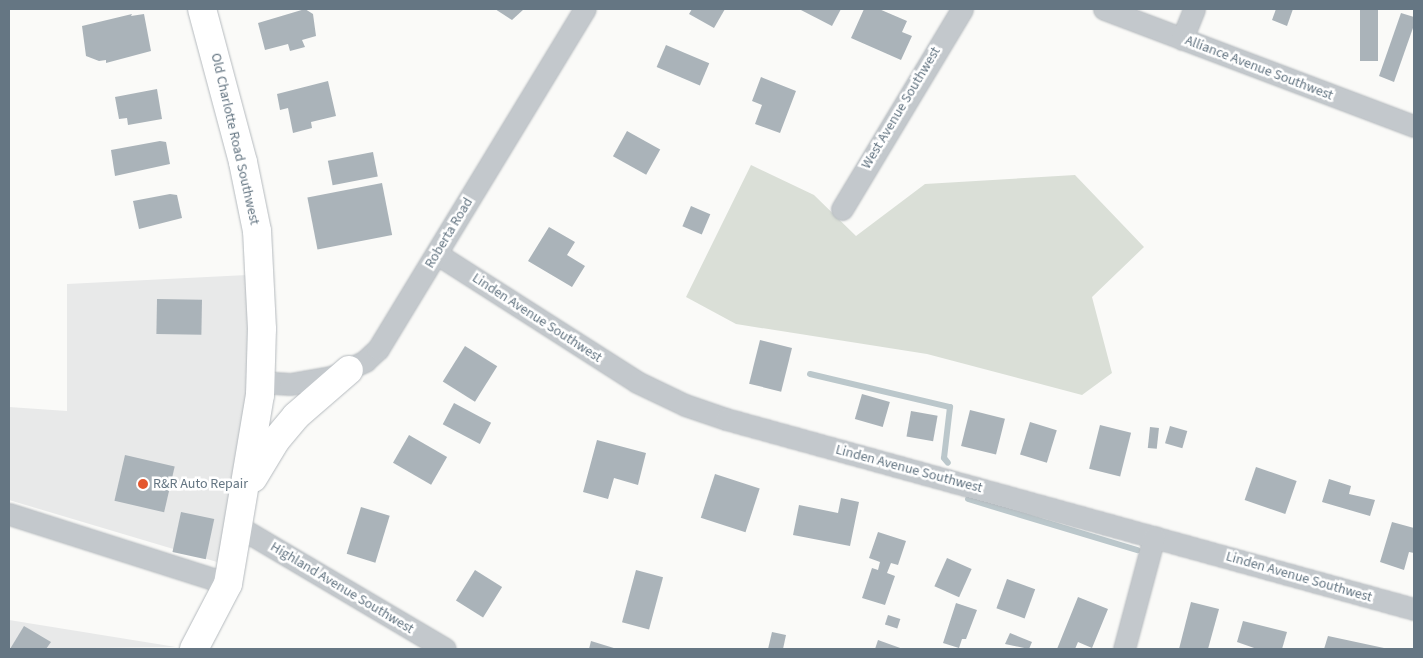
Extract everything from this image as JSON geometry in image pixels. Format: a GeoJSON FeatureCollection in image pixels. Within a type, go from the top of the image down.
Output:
{"type":"FeatureCollection","features":[{"type":"Feature","properties":{"kind":"main road","name":"Old Charlotte Road Southwest"},"geometry":{"type":"LineString","coordinates":[[194,649],[228,584],[245,493],[260,382],[262,329],[257,231],[243,162],[202,9]]}},
{"type":"Feature","properties":{"kind":"main road"},"geometry":{"type":"LineString","coordinates":[[245,493],[276,440],[291,422],[315,397],[349,370]]}},
{"type":"Feature","properties":{"kind":"street","name":"Roberta Road"},"geometry":{"type":"LineString","coordinates":[[260,382],[311,382],[349,370],[378,349],[584,9]]}},
{"type":"Feature","properties":{"kind":"street","name":"West Avenue Southwest"},"geometry":{"type":"LineString","coordinates":[[842,208],[962,9]]}},
{"type":"Feature","properties":{"kind":"street","name":"Alliance Avenue Southwest"},"geometry":{"type":"LineString","coordinates":[[1104,9],[1414,126]]}},
{"type":"Feature","properties":{"kind":"street"},"geometry":{"type":"LineString","coordinates":[[1182,39],[1194,9]]}},
{"type":"Feature","properties":{"kind":"street","name":"Linden Avenue Southwest"},"geometry":{"type":"LineString","coordinates":[[437,254],[637,382],[684,405],[726,419],[1414,609]]}},
{"type":"Feature","properties":{"kind":"street"},"geometry":{"type":"LineString","coordinates":[[9,514],[228,584]]}},
{"type":"Feature","properties":{"kind":"street","name":"Highland Avenue Southwest"},"geometry":{"type":"LineString","coordinates":[[239,527],[445,649]]}},
{"type":"Feature","properties":{"kind":"street"},"geometry":{"type":"LineString","coordinates":[[1124,649],[1154,537]]}},
{"type":"Feature","properties":{"kind":"shaded area"},"geometry":{"type":"Polygon","coordinates":[[[751,165],[814,195],[856,236],[925,184],[1075,175],[1144,247],[1092,297],[1112,373],[1082,395],[927,354],[736,324],[686,297],[751,165]]]}},
{"type":"Feature","properties":{"kind":"shaded area"},"geometry":{"type":"Polygon","coordinates":[[[247,275],[249,383],[235,484],[217,562],[9,500],[9,407],[67,411],[67,284],[247,275]]]}},
{"type":"Feature","properties":{"kind":"shaded area"},"geometry":{"type":"Polygon","coordinates":[[[9,620],[176,647],[9,649],[9,620]]]}},
{"type":"Feature","properties":{"kind":"building"},"geometry":{"type":"Polygon","coordinates":[[[305,9],[313,14],[316,36],[302,40],[305,47],[290,51],[288,44],[265,50],[258,23],[305,9]]]}},
{"type":"Feature","properties":{"kind":"building"},"geometry":{"type":"Polygon","coordinates":[[[495,9],[524,9],[512,20],[495,9]]]}},
{"type":"Feature","properties":{"kind":"building"},"geometry":{"type":"Polygon","coordinates":[[[692,9],[725,9],[714,28],[689,14],[692,9]]]}},
{"type":"Feature","properties":{"kind":"building"},"geometry":{"type":"Polygon","coordinates":[[[799,9],[841,9],[832,26],[799,9]]]}},
{"type":"Feature","properties":{"kind":"building"},"geometry":{"type":"Polygon","coordinates":[[[864,9],[879,9],[907,21],[902,32],[912,36],[901,60],[851,38],[864,9]]]}},
{"type":"Feature","properties":{"kind":"building"},"geometry":{"type":"Polygon","coordinates":[[[1276,9],[1293,9],[1287,26],[1272,20],[1276,9]]]}},
{"type":"Feature","properties":{"kind":"building"},"geometry":{"type":"Polygon","coordinates":[[[1360,9],[1378,9],[1378,61],[1360,61],[1360,9]]]}},
{"type":"Feature","properties":{"kind":"building"},"geometry":{"type":"Polygon","coordinates":[[[1401,13],[1414,17],[1414,25],[1394,82],[1379,76],[1401,13]]]}},
{"type":"Feature","properties":{"kind":"building"},"geometry":{"type":"Polygon","coordinates":[[[132,14],[131,16],[144,14],[151,51],[106,63],[106,60],[99,61],[86,56],[82,26],[132,14]]]}},
{"type":"Feature","properties":{"kind":"building"},"geometry":{"type":"Polygon","coordinates":[[[666,45],[709,63],[700,85],[657,67],[666,45]]]}},
{"type":"Feature","properties":{"kind":"building"},"geometry":{"type":"Polygon","coordinates":[[[761,77],[796,91],[780,133],[755,124],[762,105],[752,101],[761,77]]]}},
{"type":"Feature","properties":{"kind":"building"},"geometry":{"type":"Polygon","coordinates":[[[328,81],[336,116],[311,122],[312,128],[293,133],[288,108],[280,110],[277,94],[328,81]]]}},
{"type":"Feature","properties":{"kind":"building"},"geometry":{"type":"Polygon","coordinates":[[[157,89],[162,119],[128,125],[127,118],[119,119],[115,97],[157,89]]]}},
{"type":"Feature","properties":{"kind":"building"},"geometry":{"type":"Polygon","coordinates":[[[627,131],[660,149],[646,175],[613,156],[627,131]]]}},
{"type":"Feature","properties":{"kind":"building"},"geometry":{"type":"Polygon","coordinates":[[[160,141],[166,142],[170,164],[115,176],[111,150],[160,141]]]}},
{"type":"Feature","properties":{"kind":"building"},"geometry":{"type":"Polygon","coordinates":[[[373,152],[378,177],[333,185],[328,161],[373,152]]]}},
{"type":"Feature","properties":{"kind":"building"},"geometry":{"type":"Polygon","coordinates":[[[382,183],[392,235],[318,250],[307,198],[382,183]]]}},
{"type":"Feature","properties":{"kind":"building"},"geometry":{"type":"Polygon","coordinates":[[[170,194],[177,195],[182,218],[139,229],[133,201],[170,194]]]}},
{"type":"Feature","properties":{"kind":"building"},"geometry":{"type":"Polygon","coordinates":[[[691,206],[710,214],[702,234],[682,226],[691,206]]]}},
{"type":"Feature","properties":{"kind":"building"},"geometry":{"type":"Polygon","coordinates":[[[549,227],[575,242],[567,255],[585,266],[572,287],[528,261],[549,227]]]}},
{"type":"Feature","properties":{"kind":"building"},"geometry":{"type":"Polygon","coordinates":[[[157,299],[202,300],[201,335],[156,334],[157,299]]]}},
{"type":"Feature","properties":{"kind":"building"},"geometry":{"type":"Polygon","coordinates":[[[760,340],[792,348],[781,392],[749,384],[760,340]]]}},
{"type":"Feature","properties":{"kind":"building"},"geometry":{"type":"Polygon","coordinates":[[[465,346],[497,366],[475,402],[443,382],[465,346]]]}},
{"type":"Feature","properties":{"kind":"building"},"geometry":{"type":"Polygon","coordinates":[[[862,394],[890,402],[883,427],[855,419],[862,394]]]}},
{"type":"Feature","properties":{"kind":"building"},"geometry":{"type":"Polygon","coordinates":[[[454,403],[491,423],[480,444],[443,424],[454,403]]]}},
{"type":"Feature","properties":{"kind":"building"},"geometry":{"type":"Polygon","coordinates":[[[970,410],[1005,419],[996,455],[961,446],[970,410]]]}},
{"type":"Feature","properties":{"kind":"building"},"geometry":{"type":"Polygon","coordinates":[[[911,411],[938,416],[933,441],[906,437],[911,411]]]}},
{"type":"Feature","properties":{"kind":"building"},"geometry":{"type":"Polygon","coordinates":[[[1030,422],[1057,430],[1047,463],[1020,455],[1030,422]]]}},
{"type":"Feature","properties":{"kind":"building"},"geometry":{"type":"Polygon","coordinates":[[[1100,425],[1131,433],[1120,476],[1089,469],[1100,425]]]}},
{"type":"Feature","properties":{"kind":"building"},"geometry":{"type":"Polygon","coordinates":[[[1170,426],[1187,431],[1182,448],[1165,443],[1170,426]]]}},
{"type":"Feature","properties":{"kind":"building"},"geometry":{"type":"Polygon","coordinates":[[[1150,427],[1159,428],[1157,449],[1148,448],[1150,427]]]}},
{"type":"Feature","properties":{"kind":"building"},"geometry":{"type":"Polygon","coordinates":[[[409,435],[447,457],[431,485],[393,463],[409,435]]]}},
{"type":"Feature","properties":{"kind":"building"},"geometry":{"type":"Polygon","coordinates":[[[597,440],[646,453],[638,485],[614,478],[608,499],[583,492],[597,440]]]}},
{"type":"Feature","properties":{"kind":"building","name":"R&R Auto Repair"},"geometry":{"type":"Polygon","coordinates":[[[125,455],[175,466],[164,512],[114,501],[125,455]]]}},
{"type":"Feature","properties":{"kind":"building"},"geometry":{"type":"Polygon","coordinates":[[[1256,467],[1297,481],[1285,514],[1245,500],[1256,467]]]}},
{"type":"Feature","properties":{"kind":"building"},"geometry":{"type":"Polygon","coordinates":[[[715,474],[760,489],[745,532],[701,518],[715,474]]]}},
{"type":"Feature","properties":{"kind":"building"},"geometry":{"type":"Polygon","coordinates":[[[1329,479],[1351,486],[1349,494],[1375,500],[1370,516],[1322,502],[1329,479]]]}},
{"type":"Feature","properties":{"kind":"building"},"geometry":{"type":"Polygon","coordinates":[[[841,498],[859,502],[850,546],[793,535],[799,505],[838,513],[841,498]]]}},
{"type":"Feature","properties":{"kind":"building"},"geometry":{"type":"Polygon","coordinates":[[[361,507],[390,516],[375,563],[347,554],[361,507]]]}},
{"type":"Feature","properties":{"kind":"building"},"geometry":{"type":"Polygon","coordinates":[[[181,512],[214,519],[206,559],[172,552],[181,512]]]}},
{"type":"Feature","properties":{"kind":"building"},"geometry":{"type":"Polygon","coordinates":[[[1392,522],[1414,528],[1414,553],[1409,552],[1404,570],[1380,562],[1392,522]]]}},
{"type":"Feature","properties":{"kind":"building"},"geometry":{"type":"Polygon","coordinates":[[[878,532],[906,541],[898,565],[891,563],[887,573],[895,576],[885,605],[862,598],[872,568],[878,570],[880,562],[869,558],[878,532]]]}},
{"type":"Feature","properties":{"kind":"building"},"geometry":{"type":"Polygon","coordinates":[[[947,558],[972,569],[959,597],[934,586],[947,558]]]}},
{"type":"Feature","properties":{"kind":"building"},"geometry":{"type":"Polygon","coordinates":[[[475,570],[502,587],[483,617],[456,601],[475,570]]]}},
{"type":"Feature","properties":{"kind":"building"},"geometry":{"type":"Polygon","coordinates":[[[636,570],[663,577],[649,629],[622,622],[636,570]]]}},
{"type":"Feature","properties":{"kind":"building"},"geometry":{"type":"Polygon","coordinates":[[[1007,579],[1035,589],[1025,618],[996,608],[1007,579]]]}},
{"type":"Feature","properties":{"kind":"building"},"geometry":{"type":"Polygon","coordinates":[[[1078,597],[1108,609],[1092,648],[1078,642],[1075,649],[1057,649],[1078,597]]]}},
{"type":"Feature","properties":{"kind":"building"},"geometry":{"type":"Polygon","coordinates":[[[1191,602],[1219,609],[1208,649],[1179,649],[1191,602]]]}},
{"type":"Feature","properties":{"kind":"building"},"geometry":{"type":"Polygon","coordinates":[[[956,603],[977,610],[966,639],[962,639],[959,648],[943,643],[956,603]]]}},
{"type":"Feature","properties":{"kind":"building"},"geometry":{"type":"Polygon","coordinates":[[[888,615],[900,619],[897,629],[885,625],[888,615]]]}},
{"type":"Feature","properties":{"kind":"building"},"geometry":{"type":"Polygon","coordinates":[[[1243,621],[1287,632],[1282,649],[1257,649],[1237,642],[1243,621]]]}},
{"type":"Feature","properties":{"kind":"building"},"geometry":{"type":"Polygon","coordinates":[[[24,626],[51,642],[46,649],[10,649],[24,626]]]}},
{"type":"Feature","properties":{"kind":"building"},"geometry":{"type":"Polygon","coordinates":[[[772,632],[786,635],[783,649],[768,649],[772,632]]]}},
{"type":"Feature","properties":{"kind":"building"},"geometry":{"type":"Polygon","coordinates":[[[1010,633],[1032,642],[1029,649],[1005,644],[1010,633]]]}},
{"type":"Feature","properties":{"kind":"building"},"geometry":{"type":"Polygon","coordinates":[[[1328,636],[1384,648],[1384,649],[1324,649],[1328,636]]]}},
{"type":"Feature","properties":{"kind":"building"},"geometry":{"type":"Polygon","coordinates":[[[878,640],[903,649],[875,649],[878,640]]]}},
{"type":"Feature","properties":{"kind":"building"},"geometry":{"type":"Polygon","coordinates":[[[591,641],[617,649],[589,649],[591,641]]]}},
{"type":"Feature","properties":{"kind":"waterway"},"geometry":{"type":"LineString","coordinates":[[810,374],[950,407],[944,458],[948,463]]}},
{"type":"Feature","properties":{"kind":"waterway"},"geometry":{"type":"LineString","coordinates":[[968,499],[1137,550]]}},
{"type":"Feature","properties":{"kind":"place","name":"R&R Auto Repair"},"geometry":{"type":"Point","coordinates":[143,484]}}]}
